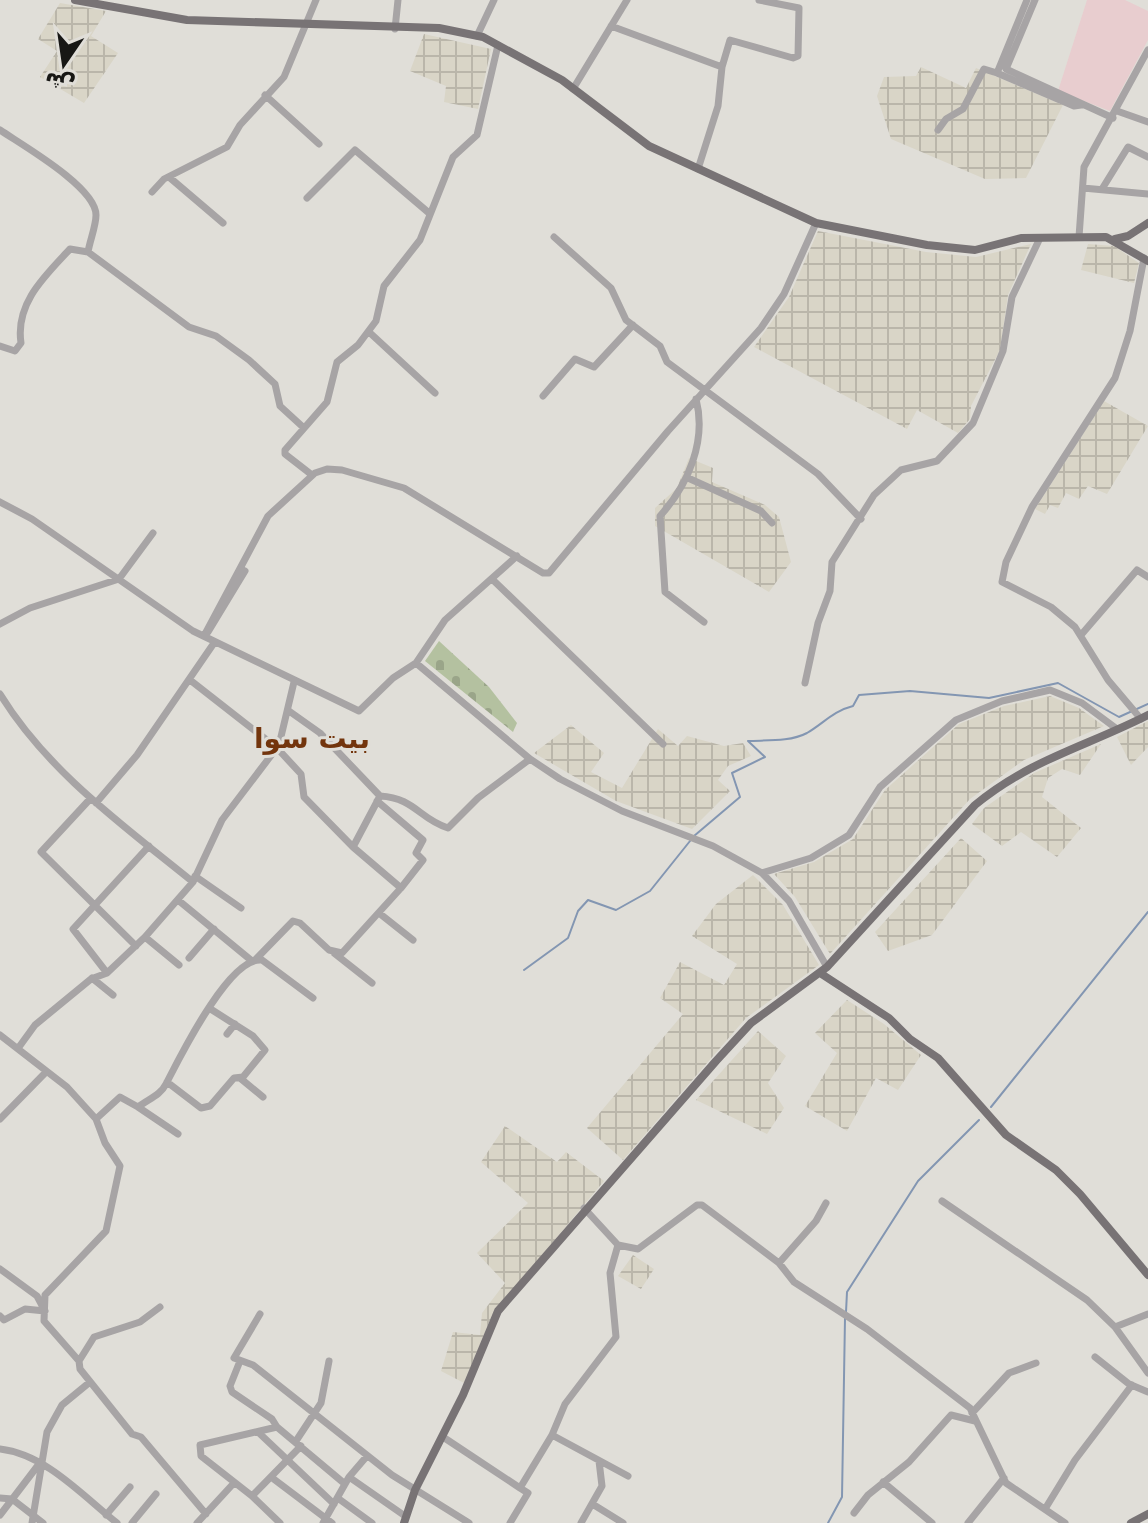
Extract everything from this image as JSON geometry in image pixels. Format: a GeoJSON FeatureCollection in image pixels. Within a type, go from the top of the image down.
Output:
{"type":"FeatureCollection","features":[{"type":"Feature","properties":{"kind":"main road"},"geometry":{"type":"LineString","coordinates":[[75,0],[187,20],[439,28],[477,36],[573,89],[649,146],[816,223],[913,242],[975,250],[1040,238],[1114,239],[1128,236],[1148,223]]}},
{"type":"Feature","properties":{"kind":"main road"},"geometry":{"type":"LineString","coordinates":[[1114,239],[1146,259]]}},
{"type":"Feature","properties":{"kind":"main road"},"geometry":{"type":"LineString","coordinates":[[404,1519],[491,1323],[584,1208],[751,1023],[824,970],[975,805],[1028,766],[1145,717]]}},
{"type":"Feature","properties":{"kind":"main road"},"geometry":{"type":"LineString","coordinates":[[824,970],[938,1058],[962,1081],[988,1118],[1064,1178],[1148,1275]]}},
{"type":"Feature","properties":{"kind":"main road"},"geometry":{"type":"LineString","coordinates":[[1131,1523],[1148,1514]]}},
{"type":"Feature","properties":{"kind":"street"},"geometry":{"type":"LineString","coordinates":[[152,192],[169,177],[227,147],[265,95],[284,77],[316,0]]}},
{"type":"Feature","properties":{"kind":"street"},"geometry":{"type":"LineString","coordinates":[[395,29],[398,0]]}},
{"type":"Feature","properties":{"kind":"street"},"geometry":{"type":"LineString","coordinates":[[477,36],[494,0]]}},
{"type":"Feature","properties":{"kind":"street"},"geometry":{"type":"LineString","coordinates":[[573,89],[627,0]]}},
{"type":"Feature","properties":{"kind":"street"},"geometry":{"type":"LineString","coordinates":[[698,169],[718,106],[722,67],[730,40],[793,58],[798,56],[799,8],[759,0]]}},
{"type":"Feature","properties":{"kind":"street"},"geometry":{"type":"LineString","coordinates":[[997,73],[1027,0]]}},
{"type":"Feature","properties":{"kind":"street"},"geometry":{"type":"LineString","coordinates":[[1035,0],[1006,69],[1081,105],[1148,122]]}},
{"type":"Feature","properties":{"kind":"street"},"geometry":{"type":"LineString","coordinates":[[611,26],[722,67]]}},
{"type":"Feature","properties":{"kind":"street"},"geometry":{"type":"LineString","coordinates":[[312,475],[285,454],[327,402],[337,362],[369,332],[379,314],[387,281],[413,253],[453,157],[477,135],[498,45]]}},
{"type":"Feature","properties":{"kind":"street"},"geometry":{"type":"LineString","coordinates":[[1079,237],[1084,167],[1148,50]]}},
{"type":"Feature","properties":{"kind":"street"},"geometry":{"type":"LineString","coordinates":[[938,130],[946,119],[963,109],[984,69],[1074,106],[1081,105]]}},
{"type":"Feature","properties":{"kind":"street"},"geometry":{"type":"LineString","coordinates":[[265,95],[319,144]]}},
{"type":"Feature","properties":{"kind":"street"},"geometry":{"type":"LineString","coordinates":[[0,130],[49,163],[88,195],[97,213],[88,252]]}},
{"type":"Feature","properties":{"kind":"street"},"geometry":{"type":"LineString","coordinates":[[1102,189],[1128,147],[1148,157]]}},
{"type":"Feature","properties":{"kind":"street"},"geometry":{"type":"LineString","coordinates":[[307,198],[355,150],[429,213]]}},
{"type":"Feature","properties":{"kind":"street"},"geometry":{"type":"LineString","coordinates":[[169,177],[223,223]]}},
{"type":"Feature","properties":{"kind":"street"},"geometry":{"type":"LineString","coordinates":[[1083,188],[1148,194]]}},
{"type":"Feature","properties":{"kind":"street"},"geometry":{"type":"LineString","coordinates":[[204,636],[214,626],[256,551],[261,533],[273,511],[312,475],[333,469],[394,484],[543,573],[549,573],[774,311],[816,223]]}},
{"type":"Feature","properties":{"kind":"street"},"geometry":{"type":"LineString","coordinates":[[554,237],[611,288],[626,320],[660,346],[667,362],[818,474],[861,519]]}},
{"type":"Feature","properties":{"kind":"street"},"geometry":{"type":"LineString","coordinates":[[805,683],[818,623],[830,591],[832,562],[874,495],[901,470],[937,461],[973,423],[1003,351],[1012,297],[1040,238]]}},
{"type":"Feature","properties":{"kind":"street"},"geometry":{"type":"LineString","coordinates":[[0,346],[15,351],[21,343],[19,327],[26,304],[37,284],[70,249],[88,252],[189,327],[216,336],[249,360],[275,384],[280,406],[304,428]]}},
{"type":"Feature","properties":{"kind":"street"},"geometry":{"type":"LineString","coordinates":[[1145,717],[1108,680],[1081,635],[1051,607],[1002,582],[1006,562],[1032,507],[1115,378],[1130,331],[1146,259]]}},
{"type":"Feature","properties":{"kind":"street"},"geometry":{"type":"LineString","coordinates":[[543,396],[575,359],[593,368],[633,325]]}},
{"type":"Feature","properties":{"kind":"street"},"geometry":{"type":"LineString","coordinates":[[369,332],[435,393]]}},
{"type":"Feature","properties":{"kind":"street"},"geometry":{"type":"LineString","coordinates":[[696,399],[702,420],[688,478],[681,493],[660,516],[665,592],[704,622]]}},
{"type":"Feature","properties":{"kind":"street"},"geometry":{"type":"LineString","coordinates":[[688,478],[761,511],[772,523]]}},
{"type":"Feature","properties":{"kind":"street"},"geometry":{"type":"LineString","coordinates":[[0,502],[32,519],[214,643],[264,663],[294,682],[359,711],[416,663],[445,620],[517,556]]}},
{"type":"Feature","properties":{"kind":"street"},"geometry":{"type":"LineString","coordinates":[[0,624],[30,608],[119,579],[153,533]]}},
{"type":"Feature","properties":{"kind":"street"},"geometry":{"type":"LineString","coordinates":[[1081,635],[1137,570],[1148,577]]}},
{"type":"Feature","properties":{"kind":"street"},"geometry":{"type":"LineString","coordinates":[[493,580],[663,744]]}},
{"type":"Feature","properties":{"kind":"street"},"geometry":{"type":"LineString","coordinates":[[136,946],[41,852],[137,755],[214,643]]}},
{"type":"Feature","properties":{"kind":"street"},"geometry":{"type":"LineString","coordinates":[[416,663],[530,759],[613,807],[713,846],[762,873],[789,901],[824,970]]}},
{"type":"Feature","properties":{"kind":"street"},"geometry":{"type":"LineString","coordinates":[[190,680],[277,748],[301,774],[304,797],[353,847],[401,888]]}},
{"type":"Feature","properties":{"kind":"street"},"geometry":{"type":"LineString","coordinates":[[19,1047],[35,1025],[92,978],[107,973],[136,946],[194,879],[222,820],[277,748],[294,682]]}},
{"type":"Feature","properties":{"kind":"street"},"geometry":{"type":"LineString","coordinates":[[762,873],[811,858],[849,835],[880,787],[956,720],[1002,701],[1050,690],[1082,703],[1117,729]]}},
{"type":"Feature","properties":{"kind":"street"},"geometry":{"type":"LineString","coordinates":[[0,694],[19,722],[94,800],[149,846],[241,908]]}},
{"type":"Feature","properties":{"kind":"street"},"geometry":{"type":"LineString","coordinates":[[289,711],[320,733],[379,798],[423,840],[416,853],[423,860],[401,888],[346,950],[334,953]]}},
{"type":"Feature","properties":{"kind":"street"},"geometry":{"type":"LineString","coordinates":[[379,798],[399,797],[418,807],[429,822],[448,828],[478,798],[530,759]]}},
{"type":"Feature","properties":{"kind":"street"},"geometry":{"type":"LineString","coordinates":[[353,847],[379,798]]}},
{"type":"Feature","properties":{"kind":"street"},"geometry":{"type":"LineString","coordinates":[[107,973],[73,929],[97,907],[149,846]]}},
{"type":"Feature","properties":{"kind":"street"},"geometry":{"type":"LineString","coordinates":[[178,900],[254,960],[313,998]]}},
{"type":"Feature","properties":{"kind":"street"},"geometry":{"type":"LineString","coordinates":[[379,913],[413,940]]}},
{"type":"Feature","properties":{"kind":"street"},"geometry":{"type":"LineString","coordinates":[[138,1107],[152,1099],[167,1082],[209,1008],[229,980],[293,921],[372,983]]}},
{"type":"Feature","properties":{"kind":"street"},"geometry":{"type":"LineString","coordinates":[[189,958],[214,929]]}},
{"type":"Feature","properties":{"kind":"street"},"geometry":{"type":"LineString","coordinates":[[145,937],[179,965]]}},
{"type":"Feature","properties":{"kind":"street"},"geometry":{"type":"LineString","coordinates":[[92,978],[113,995]]}},
{"type":"Feature","properties":{"kind":"street"},"geometry":{"type":"LineString","coordinates":[[167,1082],[201,1108],[210,1106],[234,1078],[239,1078],[265,1050],[235,1024],[209,1008]]}},
{"type":"Feature","properties":{"kind":"street"},"geometry":{"type":"LineString","coordinates":[[227,1034],[235,1024]]}},
{"type":"Feature","properties":{"kind":"street"},"geometry":{"type":"LineString","coordinates":[[0,1035],[67,1087],[96,1119],[105,1143],[120,1166],[106,1231],[45,1295],[44,1321],[202,1518],[211,1523]]}},
{"type":"Feature","properties":{"kind":"street"},"geometry":{"type":"LineString","coordinates":[[0,1119],[46,1072]]}},
{"type":"Feature","properties":{"kind":"street"},"geometry":{"type":"LineString","coordinates":[[239,1078],[263,1097]]}},
{"type":"Feature","properties":{"kind":"street"},"geometry":{"type":"LineString","coordinates":[[96,1119],[120,1097],[178,1134]]}},
{"type":"Feature","properties":{"kind":"street"},"geometry":{"type":"LineString","coordinates":[[942,1201],[1065,1281],[1115,1327],[1148,1373]]}},
{"type":"Feature","properties":{"kind":"street"},"geometry":{"type":"LineString","coordinates":[[779,1263],[816,1221],[826,1203]]}},
{"type":"Feature","properties":{"kind":"street"},"geometry":{"type":"LineString","coordinates":[[584,1208],[618,1245],[638,1249],[697,1205],[702,1205],[779,1263],[794,1282],[867,1329],[972,1413],[1004,1478],[1065,1523]]}},
{"type":"Feature","properties":{"kind":"street"},"geometry":{"type":"LineString","coordinates":[[520,1488],[552,1435],[565,1404],[616,1337],[610,1273],[618,1245]]}},
{"type":"Feature","properties":{"kind":"street"},"geometry":{"type":"LineString","coordinates":[[0,1269],[37,1296],[45,1311]]}},
{"type":"Feature","properties":{"kind":"street"},"geometry":{"type":"LineString","coordinates":[[79,1361],[94,1337],[111,1335],[140,1322],[160,1307]]}},
{"type":"Feature","properties":{"kind":"street"},"geometry":{"type":"LineString","coordinates":[[0,1316],[4,1320],[25,1309],[45,1311]]}},
{"type":"Feature","properties":{"kind":"street"},"geometry":{"type":"LineString","coordinates":[[260,1314],[234,1355],[240,1361],[253,1365],[367,1456],[469,1523]]}},
{"type":"Feature","properties":{"kind":"street"},"geometry":{"type":"LineString","coordinates":[[1115,1327],[1148,1314]]}},
{"type":"Feature","properties":{"kind":"street"},"geometry":{"type":"LineString","coordinates":[[1095,1357],[1132,1385],[1148,1392]]}},
{"type":"Feature","properties":{"kind":"street"},"geometry":{"type":"LineString","coordinates":[[240,1361],[230,1386],[232,1392],[272,1419],[277,1427],[347,1480],[404,1519]]}},
{"type":"Feature","properties":{"kind":"street"},"geometry":{"type":"LineString","coordinates":[[252,1496],[287,1460],[316,1415],[325,1390],[329,1361]]}},
{"type":"Feature","properties":{"kind":"street"},"geometry":{"type":"LineString","coordinates":[[972,1413],[1009,1373],[1036,1363]]}},
{"type":"Feature","properties":{"kind":"street"},"geometry":{"type":"LineString","coordinates":[[34,1520],[41,1463],[53,1417],[90,1382]]}},
{"type":"Feature","properties":{"kind":"street"},"geometry":{"type":"LineString","coordinates":[[1045,1509],[1075,1460],[1132,1385]]}},
{"type":"Feature","properties":{"kind":"street"},"geometry":{"type":"LineString","coordinates":[[854,1513],[883,1482],[909,1462],[951,1415],[957,1414],[977,1422]]}},
{"type":"Feature","properties":{"kind":"street"},"geometry":{"type":"LineString","coordinates":[[277,1427],[200,1445],[201,1456],[252,1496],[280,1523]]}},
{"type":"Feature","properties":{"kind":"street"},"geometry":{"type":"LineString","coordinates":[[258,1432],[336,1502],[372,1523]]}},
{"type":"Feature","properties":{"kind":"street"},"geometry":{"type":"LineString","coordinates":[[552,1435],[628,1476]]}},
{"type":"Feature","properties":{"kind":"street"},"geometry":{"type":"LineString","coordinates":[[443,1437],[528,1493],[510,1523]]}},
{"type":"Feature","properties":{"kind":"street"},"geometry":{"type":"LineString","coordinates":[[0,1449],[23,1453],[41,1463],[117,1523]]}},
{"type":"Feature","properties":{"kind":"street"},"geometry":{"type":"LineString","coordinates":[[271,1477],[327,1522],[347,1480],[367,1456]]}},
{"type":"Feature","properties":{"kind":"street"},"geometry":{"type":"LineString","coordinates":[[581,1523],[594,1505],[602,1486],[599,1461]]}},
{"type":"Feature","properties":{"kind":"street"},"geometry":{"type":"LineString","coordinates":[[0,1515],[41,1463]]}},
{"type":"Feature","properties":{"kind":"street"},"geometry":{"type":"LineString","coordinates":[[968,1523],[1004,1478]]}},
{"type":"Feature","properties":{"kind":"street"},"geometry":{"type":"LineString","coordinates":[[883,1482],[932,1523]]}},
{"type":"Feature","properties":{"kind":"street"},"geometry":{"type":"LineString","coordinates":[[202,1518],[233,1484]]}},
{"type":"Feature","properties":{"kind":"street"},"geometry":{"type":"LineString","coordinates":[[106,1515],[130,1487]]}},
{"type":"Feature","properties":{"kind":"street"},"geometry":{"type":"LineString","coordinates":[[132,1523],[156,1494]]}},
{"type":"Feature","properties":{"kind":"street"},"geometry":{"type":"LineString","coordinates":[[0,1498],[12,1499],[34,1520],[43,1523]]}},
{"type":"Feature","properties":{"kind":"street"},"geometry":{"type":"LineString","coordinates":[[594,1505],[623,1523]]}},
{"type":"Feature","properties":{"kind":"shaded area"},"geometry":{"type":"Polygon","coordinates":[[[1087,0],[1125,0],[1148,11],[1148,40],[1110,111],[1058,91],[1087,0]]]}},
{"type":"Feature","properties":{"kind":"shaded area"},"geometry":{"type":"Polygon","coordinates":[[[60,3],[106,11],[91,36],[118,53],[84,103],[40,77],[57,51],[38,39],[60,3]]]}},
{"type":"Feature","properties":{"kind":"shaded area"},"geometry":{"type":"Polygon","coordinates":[[[424,34],[491,49],[478,109],[444,102],[446,86],[410,71],[424,34]]]}},
{"type":"Feature","properties":{"kind":"shaded area"},"geometry":{"type":"Polygon","coordinates":[[[921,67],[966,88],[976,68],[1063,105],[1026,178],[985,179],[891,139],[877,96],[884,77],[916,76],[921,67]]]}},
{"type":"Feature","properties":{"kind":"shaded area"},"geometry":{"type":"Polygon","coordinates":[[[818,231],[926,252],[976,257],[1031,244],[1008,295],[1000,350],[971,406],[970,419],[958,433],[917,410],[907,429],[754,347],[789,297],[818,231]]]}},
{"type":"Feature","properties":{"kind":"shaded area"},"geometry":{"type":"Polygon","coordinates":[[[1088,244],[1114,246],[1139,263],[1134,283],[1081,270],[1088,244]]]}},
{"type":"Feature","properties":{"kind":"shaded area"},"geometry":{"type":"Polygon","coordinates":[[[1104,401],[1148,426],[1107,494],[1088,486],[1079,499],[1066,493],[1058,508],[1050,505],[1045,514],[1035,509],[1104,401]]]}},
{"type":"Feature","properties":{"kind":"shaded area"},"geometry":{"type":"Polygon","coordinates":[[[689,458],[713,468],[712,482],[765,505],[779,517],[791,562],[769,592],[655,526],[655,508],[677,488],[689,458]]]}},
{"type":"Feature","properties":{"kind":"shaded area"},"geometry":{"type":"Polygon","coordinates":[[[1050,696],[1079,708],[1104,726],[1024,760],[970,799],[830,954],[795,897],[774,874],[814,862],[853,839],[885,790],[959,724],[1004,706],[1050,696]]]}},
{"type":"Feature","properties":{"kind":"shaded area"},"geometry":{"type":"Polygon","coordinates":[[[1148,721],[1148,747],[1131,765],[1117,737],[1148,721]]]}},
{"type":"Feature","properties":{"kind":"shaded area"},"geometry":{"type":"Polygon","coordinates":[[[571,725],[604,753],[591,772],[622,788],[658,729],[678,746],[687,736],[724,746],[743,743],[751,756],[728,766],[718,780],[730,791],[692,829],[616,801],[534,753],[571,725]]]}},
{"type":"Feature","properties":{"kind":"shaded area"},"geometry":{"type":"Polygon","coordinates":[[[1101,744],[1080,775],[1062,769],[1048,778],[1042,797],[1081,828],[1057,857],[1021,832],[1002,846],[972,824],[984,808],[1034,773],[1101,744]]]}},
{"type":"Feature","properties":{"kind":"shaded area"},"geometry":{"type":"Polygon","coordinates":[[[961,838],[987,861],[932,935],[888,951],[875,932],[961,838]]]}},
{"type":"Feature","properties":{"kind":"shaded area"},"geometry":{"type":"Polygon","coordinates":[[[753,875],[783,905],[819,965],[746,1018],[623,1160],[587,1128],[683,1014],[660,998],[680,962],[724,985],[737,964],[692,936],[716,904],[753,875]]]}},
{"type":"Feature","properties":{"kind":"shaded area"},"geometry":{"type":"Polygon","coordinates":[[[847,1000],[884,1024],[921,1055],[898,1090],[876,1078],[847,1131],[805,1106],[837,1053],[815,1033],[847,1000]]]}},
{"type":"Feature","properties":{"kind":"shaded area"},"geometry":{"type":"Polygon","coordinates":[[[758,1031],[786,1056],[768,1083],[784,1108],[767,1134],[696,1100],[758,1031]]]}},
{"type":"Feature","properties":{"kind":"shaded area"},"geometry":{"type":"Polygon","coordinates":[[[505,1126],[557,1162],[566,1152],[604,1181],[492,1315],[464,1383],[441,1371],[453,1332],[480,1335],[482,1313],[505,1283],[477,1253],[528,1203],[481,1162],[505,1126]]]}},
{"type":"Feature","properties":{"kind":"shaded area"},"geometry":{"type":"Polygon","coordinates":[[[633,1255],[654,1269],[641,1289],[618,1276],[633,1255]]]}},
{"type":"Feature","properties":{"kind":"green space"},"geometry":{"type":"Polygon","coordinates":[[[439,641],[489,687],[517,723],[513,732],[425,661],[439,641]]]}},
{"type":"Feature","properties":{"kind":"waterway"},"geometry":{"type":"LineString","coordinates":[[694,836],[740,797],[732,773],[765,757],[748,741],[800,736],[853,706],[859,695],[910,691],[989,698],[1058,683],[1119,717],[1148,704]]}},
{"type":"Feature","properties":{"kind":"waterway"},"geometry":{"type":"LineString","coordinates":[[524,970],[568,938],[578,911],[588,900],[616,910],[650,891],[690,841]]}},
{"type":"Feature","properties":{"kind":"waterway"},"geometry":{"type":"LineString","coordinates":[[991,1107],[1148,912]]}},
{"type":"Feature","properties":{"kind":"waterway"},"geometry":{"type":"LineString","coordinates":[[846,1312],[847,1292],[918,1181],[979,1120]]}},
{"type":"Feature","properties":{"kind":"waterway"},"geometry":{"type":"LineString","coordinates":[[828,1523],[842,1497],[845,1318]]}},
{"type":"Feature","properties":{"kind":"district","name":"بيت سوا"},"geometry":{"type":"Point","coordinates":[312,738]}}]}
